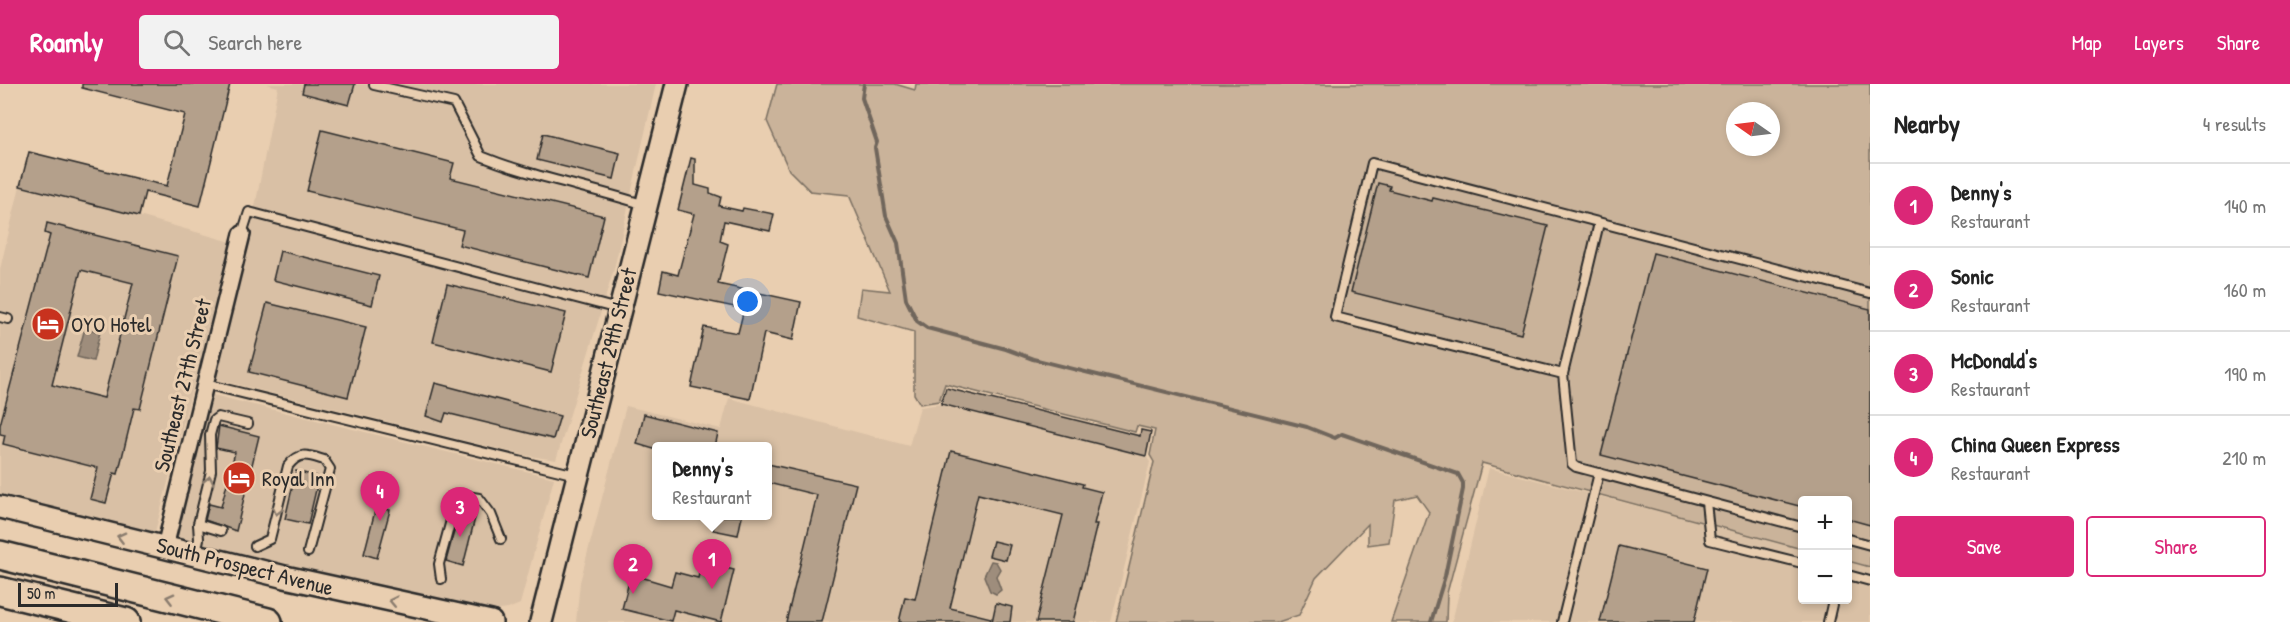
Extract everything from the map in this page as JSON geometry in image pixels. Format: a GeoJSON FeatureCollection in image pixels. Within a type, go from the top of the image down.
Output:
{"type":"FeatureCollection","features":[{"type":"Feature","properties":{"kind":"highway"},"geometry":{"type":"LineString","coordinates":[[0,555],[268,622]]}},
{"type":"Feature","properties":{"kind":"highway"},"geometry":{"type":"LineString","coordinates":[[0,591],[126,622]]}},
{"type":"Feature","properties":{"kind":"main road","name":"Southeast 29th Street"},"geometry":{"type":"LineString","coordinates":[[541,622],[677,84]]}},
{"type":"Feature","properties":{"kind":"main road","name":"South Prospect Avenue"},"geometry":{"type":"LineString","coordinates":[[0,507],[296,580],[491,622]]}},
{"type":"Feature","properties":{"kind":"street","name":"Southeast 27th Street"},"geometry":{"type":"LineString","coordinates":[[165,547],[242,234]]}},
{"type":"Feature","properties":{"kind":"lane"},"geometry":{"type":"LineString","coordinates":[[374,85],[454,103],[482,156],[517,171],[608,193],[646,205]]}},
{"type":"Feature","properties":{"kind":"lane"},"geometry":{"type":"LineString","coordinates":[[1563,374],[1335,317],[1372,163],[1870,293]]}},
{"type":"Feature","properties":{"kind":"lane"},"geometry":{"type":"LineString","coordinates":[[242,234],[249,212],[619,310]]}},
{"type":"Feature","properties":{"kind":"lane"},"geometry":{"type":"LineString","coordinates":[[1599,223],[1563,374],[1572,464],[1575,467],[1798,526]]}},
{"type":"Feature","properties":{"kind":"lane"},"geometry":{"type":"LineString","coordinates":[[205,384],[577,476]]}},
{"type":"Feature","properties":{"kind":"lane"},"geometry":{"type":"LineString","coordinates":[[195,555],[199,539],[198,524],[211,471],[210,435],[214,420],[218,417],[248,424]]}},
{"type":"Feature","properties":{"kind":"lane"},"geometry":{"type":"LineString","coordinates":[[194,430],[210,435]]}},
{"type":"Feature","properties":{"kind":"lane"},"geometry":{"type":"LineString","coordinates":[[255,546],[270,539],[288,466],[294,458],[307,455],[324,460],[330,470],[308,552]]}},
{"type":"Feature","properties":{"kind":"lane"},"geometry":{"type":"LineString","coordinates":[[1562,622],[1599,473]]}},
{"type":"Feature","properties":{"kind":"lane"},"geometry":{"type":"LineString","coordinates":[[441,579],[439,564],[456,502],[467,496],[479,498],[490,514],[501,539]]}},
{"type":"Feature","properties":{"kind":"lane"},"geometry":{"type":"LineString","coordinates":[[1706,502],[1710,540],[1798,563]]}},
{"type":"Feature","properties":{"kind":"lane"},"geometry":{"type":"LineString","coordinates":[[198,524],[221,531]]}},
{"type":"Feature","properties":{"kind":"lane"},"geometry":{"type":"LineString","coordinates":[[1852,540],[1870,545]]}},
{"type":"Feature","properties":{"kind":"lane"},"geometry":{"type":"LineString","coordinates":[[1852,576],[1870,580]]}},
{"type":"Feature","properties":{"kind":"lane"},"geometry":{"type":"LineString","coordinates":[[1828,622],[1832,604]]}},
{"type":"Feature","properties":{"kind":"shaded area"},"geometry":{"type":"Polygon","coordinates":[[[267,84],[656,84],[614,269],[556,460],[523,455],[214,379],[241,280],[278,87],[267,84]]]}},
{"type":"Feature","properties":{"kind":"shaded area"},"geometry":{"type":"Polygon","coordinates":[[[777,84],[895,84],[915,90],[916,84],[1870,84],[1870,567],[1852,562],[1852,496],[1798,496],[1798,548],[1482,463],[1447,593],[1446,622],[1391,622],[1429,512],[1417,495],[1395,500],[1389,542],[1368,545],[1368,524],[1316,578],[1299,615],[1278,622],[1116,622],[1154,462],[1150,455],[1155,430],[1137,426],[1135,432],[945,384],[939,401],[920,404],[914,394],[914,332],[857,316],[861,288],[890,291],[849,195],[810,191],[789,170],[767,121],[777,84]]]}},
{"type":"Feature","properties":{"kind":"shaded area"},"geometry":{"type":"Polygon","coordinates":[[[20,186],[139,216],[230,243],[155,532],[0,496],[0,269],[20,186]]]}},
{"type":"Feature","properties":{"kind":"shaded area"},"geometry":{"type":"Polygon","coordinates":[[[85,328],[100,332],[93,361],[77,357],[85,328]]]}},
{"type":"Feature","properties":{"kind":"shaded area"},"geometry":{"type":"Polygon","coordinates":[[[946,388],[1139,436],[1141,430],[1151,432],[1146,456],[1150,462],[1111,622],[576,622],[580,582],[626,406],[721,429],[729,398],[909,446],[920,407],[941,404],[946,388]]]}},
{"type":"Feature","properties":{"kind":"shaded area"},"geometry":{"type":"Polygon","coordinates":[[[209,394],[554,478],[520,604],[508,609],[493,611],[436,600],[175,537],[209,394]]]}},
{"type":"Feature","properties":{"kind":"shaded area"},"geometry":{"type":"Polygon","coordinates":[[[1489,468],[1798,547],[1798,604],[1852,604],[1852,562],[1870,567],[1870,622],[1452,622],[1489,468]]]}},
{"type":"Feature","properties":{"kind":"shaded area"},"geometry":{"type":"Polygon","coordinates":[[[991,561],[996,562],[1000,569],[996,576],[1001,590],[996,594],[990,591],[984,576],[991,561]]]}},
{"type":"Feature","properties":{"kind":"building"},"geometry":{"type":"Polygon","coordinates":[[[82,84],[230,84],[200,206],[145,192],[139,216],[20,186],[29,152],[167,186],[185,114],[82,88],[82,84]]]}},
{"type":"Feature","properties":{"kind":"building"},"geometry":{"type":"Polygon","coordinates":[[[304,84],[355,84],[349,105],[302,93],[304,84]]]}},
{"type":"Feature","properties":{"kind":"building"},"geometry":{"type":"Polygon","coordinates":[[[322,130],[454,163],[450,178],[604,216],[589,278],[459,245],[463,230],[307,191],[322,130]]]}},
{"type":"Feature","properties":{"kind":"building"},"geometry":{"type":"Polygon","coordinates":[[[543,134],[620,153],[614,179],[537,160],[543,134]]]}},
{"type":"Feature","properties":{"kind":"building"},"geometry":{"type":"Polygon","coordinates":[[[691,158],[695,159],[695,185],[710,189],[710,193],[721,197],[719,206],[774,214],[770,231],[724,221],[720,241],[728,244],[718,284],[801,302],[793,340],[764,333],[750,399],[691,387],[704,327],[738,333],[744,309],[659,291],[663,271],[678,275],[694,214],[678,210],[691,158]]]}},
{"type":"Feature","properties":{"kind":"building"},"geometry":{"type":"Polygon","coordinates":[[[1378,183],[1390,186],[1389,190],[1432,201],[1433,198],[1548,226],[1521,334],[1351,292],[1378,183]]]}},
{"type":"Feature","properties":{"kind":"building","name":"OYO Hotel"},"geometry":{"type":"Polygon","coordinates":[[[47,223],[178,256],[140,409],[134,408],[118,474],[114,473],[106,503],[90,499],[98,468],[3,444],[5,435],[0,434],[0,425],[50,235],[45,233],[47,223]],[[81,270],[52,385],[104,398],[133,283],[81,270]]]}},
{"type":"Feature","properties":{"kind":"building"},"geometry":{"type":"Polygon","coordinates":[[[280,251],[379,276],[372,305],[273,280],[280,251]]]}},
{"type":"Feature","properties":{"kind":"building"},"geometry":{"type":"Polygon","coordinates":[[[1653,253],[1870,309],[1870,525],[1852,520],[1852,496],[1798,496],[1798,506],[1601,455],[1653,253]]]}},
{"type":"Feature","properties":{"kind":"building"},"geometry":{"type":"Polygon","coordinates":[[[447,284],[566,313],[551,372],[433,342],[447,284]]]}},
{"type":"Feature","properties":{"kind":"building"},"geometry":{"type":"Polygon","coordinates":[[[267,303],[366,327],[348,397],[249,372],[267,303]]]}},
{"type":"Feature","properties":{"kind":"building"},"geometry":{"type":"Polygon","coordinates":[[[435,383],[560,416],[553,439],[446,413],[443,422],[426,416],[435,383]]]}},
{"type":"Feature","properties":{"kind":"building"},"geometry":{"type":"Polygon","coordinates":[[[946,388],[1140,436],[1141,430],[1151,432],[1146,456],[941,404],[946,388]]]}},
{"type":"Feature","properties":{"kind":"building"},"geometry":{"type":"Polygon","coordinates":[[[644,414],[718,433],[716,442],[652,442],[652,448],[637,444],[644,414]]]}},
{"type":"Feature","properties":{"kind":"building","name":"Royal Inn"},"geometry":{"type":"Polygon","coordinates":[[[219,426],[259,436],[236,531],[205,520],[209,504],[221,507],[235,452],[216,448],[219,426]]]}},
{"type":"Feature","properties":{"kind":"building"},"geometry":{"type":"Polygon","coordinates":[[[951,451],[1083,484],[1082,487],[1102,492],[1094,524],[1097,524],[1073,622],[1036,622],[1063,515],[978,494],[950,608],[991,618],[990,622],[899,622],[905,597],[915,599],[951,451]]]}},
{"type":"Feature","properties":{"kind":"building"},"geometry":{"type":"Polygon","coordinates":[[[772,465],[856,484],[822,622],[786,622],[817,495],[772,484],[772,465]]]}},
{"type":"Feature","properties":{"kind":"building"},"geometry":{"type":"Polygon","coordinates":[[[296,471],[319,477],[308,524],[285,519],[296,471]]]}},
{"type":"Feature","properties":{"kind":"building"},"geometry":{"type":"Polygon","coordinates":[[[376,507],[390,510],[377,558],[364,554],[376,507]]]}},
{"type":"Feature","properties":{"kind":"building"},"geometry":{"type":"Polygon","coordinates":[[[460,510],[476,514],[463,566],[446,561],[460,510]]]}},
{"type":"Feature","properties":{"kind":"building"},"geometry":{"type":"Polygon","coordinates":[[[715,520],[741,520],[738,535],[713,530],[715,520]]]}},
{"type":"Feature","properties":{"kind":"building"},"geometry":{"type":"Polygon","coordinates":[[[993,541],[1010,545],[1006,560],[989,556],[993,541]]]}},
{"type":"Feature","properties":{"kind":"building"},"geometry":{"type":"Polygon","coordinates":[[[1619,546],[1707,568],[1694,622],[1600,622],[1619,546]]]}},
{"type":"Feature","properties":{"kind":"building"},"geometry":{"type":"Polygon","coordinates":[[[634,562],[647,565],[644,578],[671,586],[675,572],[698,578],[702,562],[734,570],[721,622],[674,610],[671,621],[622,609],[634,562]]]}},
{"type":"Feature","properties":{"kind":"building"},"geometry":{"type":"Polygon","coordinates":[[[996,603],[1012,607],[1010,622],[992,622],[996,603]]]}},
{"type":"Feature","properties":{"kind":"waterway"},"geometry":{"type":"LineString","coordinates":[[864,84],[862,98],[877,142],[875,148],[886,216],[898,243],[906,299],[917,321],[927,328],[1006,349],[1033,359],[1307,427],[1335,438],[1342,434],[1458,474],[1463,483],[1463,489],[1445,576],[1431,622]]}},
{"type":"Feature","properties":{"kind":"place","name":"OYO Hotel"},"geometry":{"type":"Point","coordinates":[48,324]}},
{"type":"Feature","properties":{"kind":"place","name":"Royal Inn"},"geometry":{"type":"Point","coordinates":[239,478]}},
{"type":"Feature","properties":{"kind":"place","name":"China Queen Express"},"geometry":{"type":"Point","coordinates":[380,521]}},
{"type":"Feature","properties":{"kind":"place","name":"McDonald's"},"geometry":{"type":"Point","coordinates":[460,537]}},
{"type":"Feature","properties":{"kind":"place","name":"Denny's"},"geometry":{"type":"Point","coordinates":[712,589]}},
{"type":"Feature","properties":{"kind":"place","name":"Sonic"},"geometry":{"type":"Point","coordinates":[633,594]}}]}
